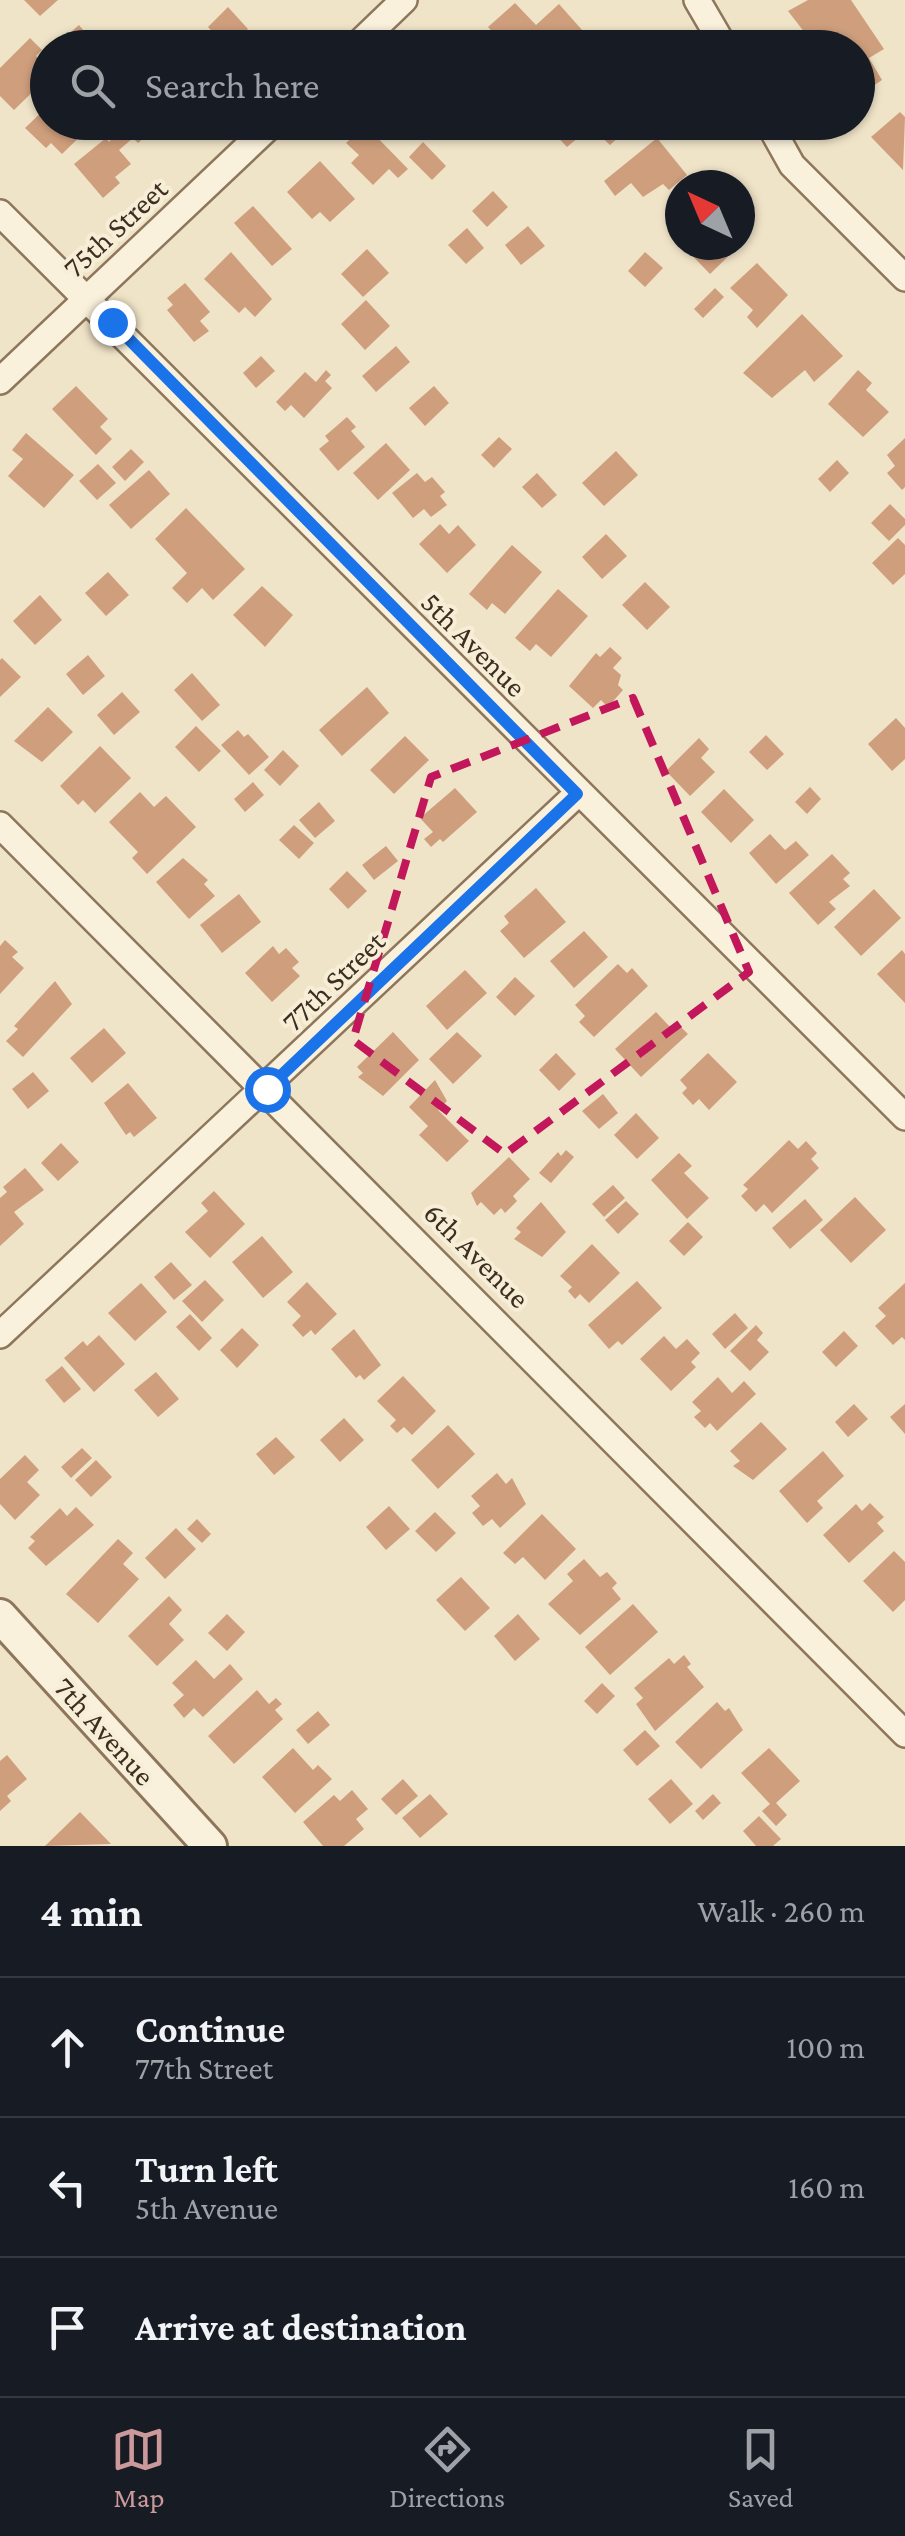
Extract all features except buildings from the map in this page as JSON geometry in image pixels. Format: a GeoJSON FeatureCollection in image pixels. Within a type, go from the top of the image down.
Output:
{"type":"FeatureCollection","features":[{"type":"Feature","properties":{"kind":"street"},"geometry":{"type":"LineString","coordinates":[[373,30],[404,0]]}},
{"type":"Feature","properties":{"kind":"street"},"geometry":{"type":"LineString","coordinates":[[698,0],[714,30]]}},
{"type":"Feature","properties":{"kind":"street","name":"75th Street"},"geometry":{"type":"LineString","coordinates":[[0,381],[255,140]]}},
{"type":"Feature","properties":{"kind":"street"},"geometry":{"type":"LineString","coordinates":[[778,140],[792,165],[905,278]]}},
{"type":"Feature","properties":{"kind":"street","name":"5th Avenue"},"geometry":{"type":"LineString","coordinates":[[0,213],[577,794],[905,1117]]}},
{"type":"Feature","properties":{"kind":"street","name":"77th Street"},"geometry":{"type":"LineString","coordinates":[[0,1334],[267,1089],[577,794]]}},
{"type":"Feature","properties":{"kind":"street","name":"6th Avenue"},"geometry":{"type":"LineString","coordinates":[[0,825],[905,1734]]}},
{"type":"Feature","properties":{"kind":"street","name":"7th Avenue"},"geometry":{"type":"LineString","coordinates":[[0,1616],[210,1846]]}},
{"type":"Feature","properties":{"kind":"highlighted area"},"geometry":{"type":"Polygon","coordinates":[[[633,698],[749,972],[505,1154],[353,1040],[431,777],[633,698]]]}},
{"type":"Feature","properties":{"kind":"route"},"geometry":{"type":"LineString","coordinates":[[112,322],[577,794],[267,1089]]}}]}
